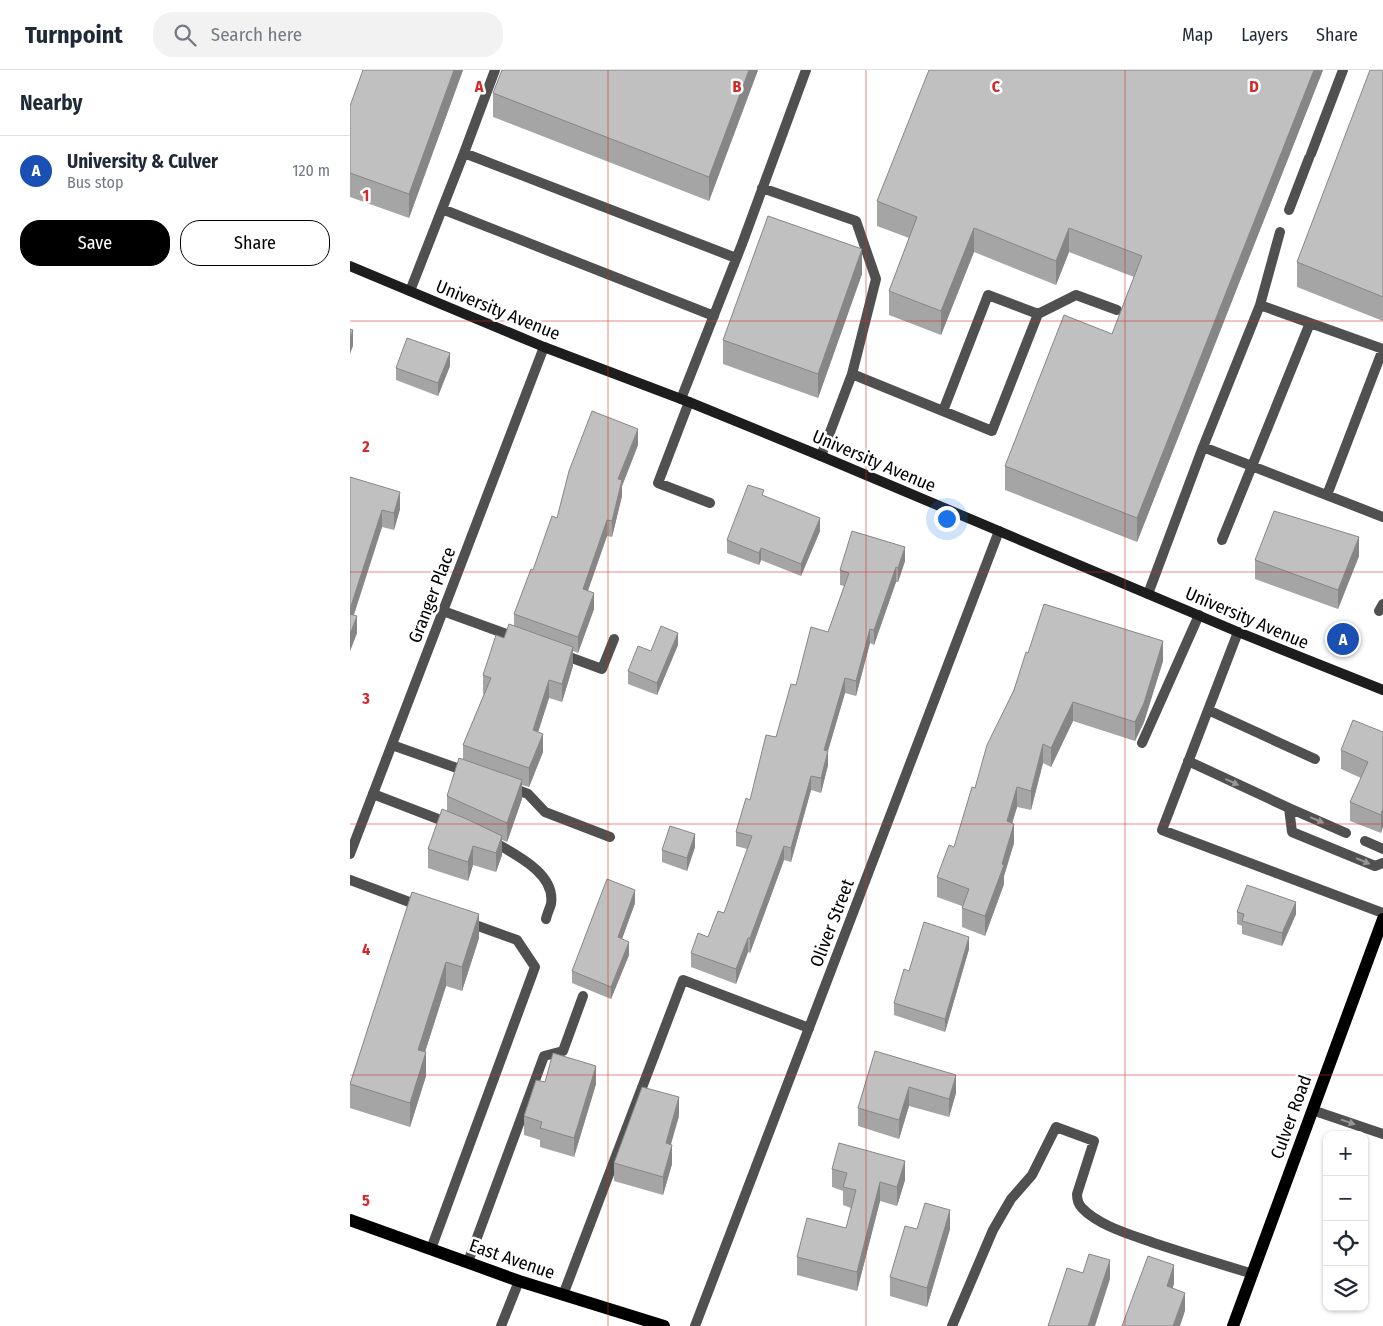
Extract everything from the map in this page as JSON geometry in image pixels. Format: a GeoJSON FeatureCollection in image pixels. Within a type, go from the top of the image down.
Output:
{"type":"FeatureCollection","features":[{"type":"Feature","properties":{"kind":"main road","name":"University Avenue"},"geometry":{"type":"LineString","coordinates":[[350,266],[544,347],[821,456],[1199,616],[1383,690]]}},
{"type":"Feature","properties":{"kind":"main road","name":"Culver Road"},"geometry":{"type":"LineString","coordinates":[[1233,1326],[1383,920]]}},
{"type":"Feature","properties":{"kind":"main road","name":"East Avenue"},"geometry":{"type":"LineString","coordinates":[[350,1220],[519,1281],[664,1326]]}},
{"type":"Feature","properties":{"kind":"street"},"geometry":{"type":"LineString","coordinates":[[410,291],[495,70]]}},
{"type":"Feature","properties":{"kind":"street"},"geometry":{"type":"LineString","coordinates":[[710,503],[658,483],[714,316],[806,70]]}},
{"type":"Feature","properties":{"kind":"street"},"geometry":{"type":"LineString","coordinates":[[1289,210],[1343,70]]}},
{"type":"Feature","properties":{"kind":"street"},"geometry":{"type":"LineString","coordinates":[[464,153],[736,258]]}},
{"type":"Feature","properties":{"kind":"street"},"geometry":{"type":"LineString","coordinates":[[762,188],[856,221],[876,278],[852,374],[821,456]]}},
{"type":"Feature","properties":{"kind":"street"},"geometry":{"type":"LineString","coordinates":[[442,209],[714,316]]}},
{"type":"Feature","properties":{"kind":"street"},"geometry":{"type":"LineString","coordinates":[[1148,594],[1203,447],[1260,304],[1280,232]]}},
{"type":"Feature","properties":{"kind":"street"},"geometry":{"type":"LineString","coordinates":[[943,410],[988,294],[1038,314]]}},
{"type":"Feature","properties":{"kind":"street"},"geometry":{"type":"LineString","coordinates":[[852,374],[992,431],[1038,314],[1076,294],[1117,310]]}},
{"type":"Feature","properties":{"kind":"street"},"geometry":{"type":"LineString","coordinates":[[1260,304],[1383,349],[1327,495]]}},
{"type":"Feature","properties":{"kind":"street"},"geometry":{"type":"LineString","coordinates":[[1222,540],[1310,323]]}},
{"type":"Feature","properties":{"kind":"street","name":"Granger Place"},"geometry":{"type":"LineString","coordinates":[[350,854],[544,347]]}},
{"type":"Feature","properties":{"kind":"street"},"geometry":{"type":"LineString","coordinates":[[1203,447],[1383,517]]}},
{"type":"Feature","properties":{"kind":"street","name":"Oliver Street"},"geometry":{"type":"LineString","coordinates":[[695,1326],[999,531]]}},
{"type":"Feature","properties":{"kind":"street"},"geometry":{"type":"LineString","coordinates":[[443,611],[530,643]]}},
{"type":"Feature","properties":{"kind":"street"},"geometry":{"type":"LineString","coordinates":[[1142,743],[1199,616]]}},
{"type":"Feature","properties":{"kind":"street"},"geometry":{"type":"LineString","coordinates":[[1238,632],[1162,830],[1383,913]]}},
{"type":"Feature","properties":{"kind":"street"},"geometry":{"type":"LineString","coordinates":[[548,649],[602,669],[614,639]]}},
{"type":"Feature","properties":{"kind":"street"},"geometry":{"type":"LineString","coordinates":[[1208,710],[1315,759]]}},
{"type":"Feature","properties":{"kind":"street"},"geometry":{"type":"LineString","coordinates":[[392,745],[481,777]]}},
{"type":"Feature","properties":{"kind":"street"},"geometry":{"type":"LineString","coordinates":[[1188,761],[1346,833]]}},
{"type":"Feature","properties":{"kind":"street"},"geometry":{"type":"LineString","coordinates":[[500,784],[528,794],[545,812],[610,837]]}},
{"type":"Feature","properties":{"kind":"street"},"geometry":{"type":"LineString","coordinates":[[373,794],[458,826]]}},
{"type":"Feature","properties":{"kind":"street"},"geometry":{"type":"LineString","coordinates":[[1288,808],[1292,832],[1375,866],[1383,863]]}},
{"type":"Feature","properties":{"kind":"street"},"geometry":{"type":"LineString","coordinates":[[484,836],[529,863],[544,878],[550,888],[551,903],[546,918]]}},
{"type":"Feature","properties":{"kind":"street"},"geometry":{"type":"LineString","coordinates":[[1365,841],[1383,849]]}},
{"type":"Feature","properties":{"kind":"street"},"geometry":{"type":"LineString","coordinates":[[350,880],[428,908]]}},
{"type":"Feature","properties":{"kind":"street"},"geometry":{"type":"LineString","coordinates":[[431,1249],[535,967],[517,940],[455,918]]}},
{"type":"Feature","properties":{"kind":"street"},"geometry":{"type":"LineString","coordinates":[[564,1294],[683,980],[809,1028]]}},
{"type":"Feature","properties":{"kind":"street"},"geometry":{"type":"LineString","coordinates":[[468,1262],[544,1056],[563,1050],[583,996]]}},
{"type":"Feature","properties":{"kind":"street"},"geometry":{"type":"LineString","coordinates":[[1312,1110],[1383,1134]]}},
{"type":"Feature","properties":{"kind":"street"},"geometry":{"type":"LineString","coordinates":[[952,1326],[993,1230],[1011,1198],[1032,1175],[1056,1127],[1094,1141],[1077,1194],[1078,1202],[1083,1209],[1097,1219],[1126,1234],[1194,1257],[1253,1274]]}},
{"type":"Feature","properties":{"kind":"street"},"geometry":{"type":"LineString","coordinates":[[501,1326],[519,1281]]}},
{"type":"Feature","properties":{"kind":"building"},"geometry":{"type":"Polygon","coordinates":[[[363,70],[454,70],[409,194],[350,173],[350,106],[363,70]]]}},
{"type":"Feature","properties":{"kind":"building"},"geometry":{"type":"Polygon","coordinates":[[[502,70],[749,70],[709,177],[493,93],[502,70]]]}},
{"type":"Feature","properties":{"kind":"building"},"geometry":{"type":"Polygon","coordinates":[[[929,70],[1314,70],[1137,518],[1005,466],[1064,315],[1112,334],[1142,256],[1069,228],[1056,261],[974,228],[941,311],[889,291],[917,217],[877,201],[929,70]]]}},
{"type":"Feature","properties":{"kind":"building"},"geometry":{"type":"Polygon","coordinates":[[[1370,70],[1383,70],[1383,297],[1297,262],[1370,70]]]}},
{"type":"Feature","properties":{"kind":"building"},"geometry":{"type":"Polygon","coordinates":[[[768,216],[862,249],[818,374],[723,340],[768,216]]]}},
{"type":"Feature","properties":{"kind":"building"},"geometry":{"type":"Polygon","coordinates":[[[407,338],[450,353],[438,383],[396,368],[407,338]]]}},
{"type":"Feature","properties":{"kind":"building"},"geometry":{"type":"Polygon","coordinates":[[[592,411],[638,429],[618,479],[622,480],[612,521],[607,520],[583,589],[594,593],[578,637],[514,614],[531,569],[533,570],[552,516],[557,518],[569,471],[592,411]]]}},
{"type":"Feature","properties":{"kind":"building"},"geometry":{"type":"Polygon","coordinates":[[[350,477],[400,492],[394,513],[382,510],[350,609],[350,477]]]}},
{"type":"Feature","properties":{"kind":"building"},"geometry":{"type":"Polygon","coordinates":[[[748,485],[764,490],[762,495],[820,518],[801,564],[761,548],[759,553],[727,540],[748,485]]]}},
{"type":"Feature","properties":{"kind":"building"},"geometry":{"type":"Polygon","coordinates":[[[1274,511],[1359,537],[1338,590],[1255,560],[1274,511]]]}},
{"type":"Feature","properties":{"kind":"building"},"geometry":{"type":"Polygon","coordinates":[[[852,531],[905,547],[874,630],[870,629],[856,681],[845,678],[824,750],[828,751],[821,778],[811,776],[791,848],[784,846],[750,938],[748,938],[736,969],[691,953],[698,933],[708,937],[718,911],[724,913],[752,836],[736,832],[746,798],[750,800],[766,735],[776,737],[791,684],[796,685],[811,627],[828,632],[849,573],[840,570],[852,531]]]}},
{"type":"Feature","properties":{"kind":"building"},"geometry":{"type":"Polygon","coordinates":[[[1044,604],[1163,641],[1144,703],[1135,722],[1073,702],[1051,748],[1043,744],[1031,791],[1017,787],[1007,821],[1014,824],[1002,864],[1004,865],[985,916],[962,908],[969,889],[937,877],[949,845],[954,847],[972,787],[975,788],[987,745],[1014,690],[1044,604]]]}},
{"type":"Feature","properties":{"kind":"building"},"geometry":{"type":"Polygon","coordinates":[[[350,614],[357,616],[350,634],[350,614]]]}},
{"type":"Feature","properties":{"kind":"building"},"geometry":{"type":"Polygon","coordinates":[[[509,624],[573,647],[562,684],[549,680],[533,730],[543,734],[529,768],[463,745],[491,678],[483,675],[496,635],[504,638],[509,624]]]}},
{"type":"Feature","properties":{"kind":"building"},"geometry":{"type":"Polygon","coordinates":[[[661,626],[678,633],[657,683],[628,671],[638,646],[651,651],[661,626]]]}},
{"type":"Feature","properties":{"kind":"building"},"geometry":{"type":"Polygon","coordinates":[[[1353,720],[1383,732],[1383,808],[1381,815],[1350,802],[1368,762],[1341,750],[1353,720]]]}},
{"type":"Feature","properties":{"kind":"building"},"geometry":{"type":"Polygon","coordinates":[[[459,758],[522,780],[507,823],[447,796],[459,758]]]}},
{"type":"Feature","properties":{"kind":"building"},"geometry":{"type":"Polygon","coordinates":[[[442,809],[502,836],[496,853],[473,846],[468,862],[428,849],[442,809]]]}},
{"type":"Feature","properties":{"kind":"building"},"geometry":{"type":"Polygon","coordinates":[[[670,826],[695,834],[687,858],[662,850],[670,826]]]}},
{"type":"Feature","properties":{"kind":"building"},"geometry":{"type":"Polygon","coordinates":[[[607,879],[635,890],[618,937],[629,942],[611,987],[572,971],[607,879]]]}},
{"type":"Feature","properties":{"kind":"building"},"geometry":{"type":"Polygon","coordinates":[[[1247,885],[1296,902],[1282,933],[1242,921],[1244,914],[1237,912],[1247,885]]]}},
{"type":"Feature","properties":{"kind":"building"},"geometry":{"type":"Polygon","coordinates":[[[412,892],[479,914],[462,967],[446,962],[418,1050],[426,1052],[410,1103],[350,1084],[412,892]]]}},
{"type":"Feature","properties":{"kind":"building"},"geometry":{"type":"Polygon","coordinates":[[[924,922],[969,937],[945,1019],[894,1003],[904,969],[909,971],[924,922]]]}},
{"type":"Feature","properties":{"kind":"building"},"geometry":{"type":"Polygon","coordinates":[[[875,1051],[956,1075],[949,1099],[909,1087],[899,1120],[858,1108],[875,1051]]]}},
{"type":"Feature","properties":{"kind":"building"},"geometry":{"type":"Polygon","coordinates":[[[553,1053],[596,1066],[574,1138],[540,1128],[542,1122],[524,1116],[536,1080],[545,1082],[553,1053]]]}},
{"type":"Feature","properties":{"kind":"building"},"geometry":{"type":"Polygon","coordinates":[[[642,1087],[679,1097],[666,1143],[672,1145],[663,1177],[614,1163],[642,1087]]]}},
{"type":"Feature","properties":{"kind":"building"},"geometry":{"type":"Polygon","coordinates":[[[839,1143],[905,1161],[897,1187],[880,1182],[857,1272],[797,1257],[807,1218],[846,1228],[856,1190],[843,1187],[847,1173],[832,1169],[839,1143]]]}},
{"type":"Feature","properties":{"kind":"building"},"geometry":{"type":"Polygon","coordinates":[[[925,1203],[950,1210],[927,1288],[890,1277],[905,1226],[917,1229],[925,1203]]]}},
{"type":"Feature","properties":{"kind":"building"},"geometry":{"type":"Polygon","coordinates":[[[1089,1254],[1110,1260],[1088,1326],[1048,1326],[1067,1268],[1083,1273],[1089,1254]]]}},
{"type":"Feature","properties":{"kind":"building"},"geometry":{"type":"Polygon","coordinates":[[[1148,1256],[1174,1265],[1167,1286],[1185,1293],[1173,1326],[1122,1326],[1148,1256]]]}},
{"type":"Feature","properties":{"kind":"place","name":"University & Culver"},"geometry":{"type":"Point","coordinates":[1343,639]}}]}
